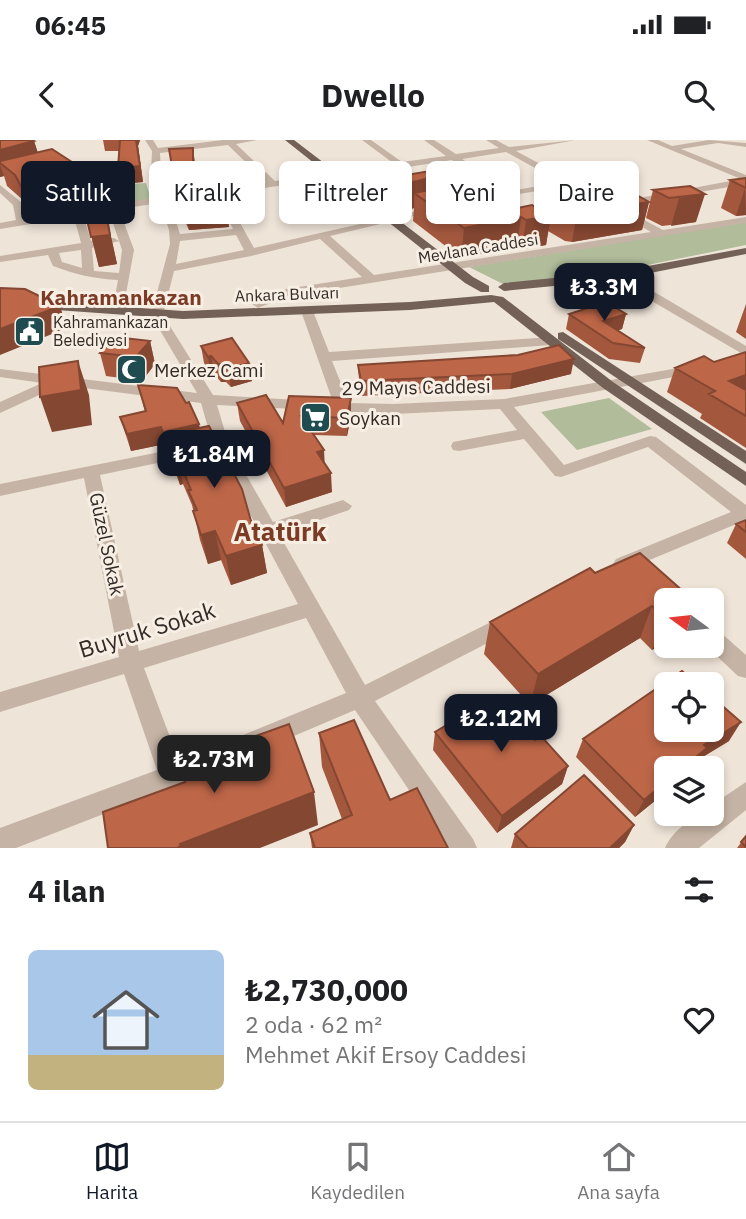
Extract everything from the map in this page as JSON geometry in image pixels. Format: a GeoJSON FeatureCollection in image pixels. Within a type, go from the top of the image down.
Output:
{"type":"FeatureCollection","features":[{"type":"Feature","properties":{"kind":"main road"},"geometry":{"type":"LineString","coordinates":[[289,140],[319,161]]}},
{"type":"Feature","properties":{"kind":"main road"},"geometry":{"type":"LineString","coordinates":[[303,140],[325,161]]}},
{"type":"Feature","properties":{"kind":"main road"},"geometry":{"type":"LineString","coordinates":[[402,224],[458,267],[746,459]]}},
{"type":"Feature","properties":{"kind":"main road","name":"Ankara Bulvarı"},"geometry":{"type":"LineString","coordinates":[[0,302],[158,310],[307,311],[498,293],[615,276],[746,251]]}},
{"type":"Feature","properties":{"kind":"main road","name":"Ankara Bulvarı"},"geometry":{"type":"LineString","coordinates":[[0,294],[120,302],[158,310],[585,290],[746,260]]}},
{"type":"Feature","properties":{"kind":"main road"},"geometry":{"type":"LineString","coordinates":[[498,293],[551,341],[608,385],[746,480]]}},
{"type":"Feature","properties":{"kind":"street"},"geometry":{"type":"LineString","coordinates":[[149,140],[156,151],[156,161]]}},
{"type":"Feature","properties":{"kind":"street"},"geometry":{"type":"LineString","coordinates":[[156,151],[253,140]]}},
{"type":"Feature","properties":{"kind":"street"},"geometry":{"type":"LineString","coordinates":[[366,140],[396,161]]}},
{"type":"Feature","properties":{"kind":"street"},"geometry":{"type":"LineString","coordinates":[[428,140],[462,161]]}},
{"type":"Feature","properties":{"kind":"street"},"geometry":{"type":"LineString","coordinates":[[490,140],[534,163]]}},
{"type":"Feature","properties":{"kind":"street"},"geometry":{"type":"LineString","coordinates":[[412,164],[572,140]]}},
{"type":"Feature","properties":{"kind":"street"},"geometry":{"type":"LineString","coordinates":[[651,140],[746,180]]}},
{"type":"Feature","properties":{"kind":"street"},"geometry":{"type":"LineString","coordinates":[[228,141],[274,185]]}},
{"type":"Feature","properties":{"kind":"street"},"geometry":{"type":"LineString","coordinates":[[671,148],[718,141],[746,145]]}},
{"type":"Feature","properties":{"kind":"street"},"geometry":{"type":"LineString","coordinates":[[0,182],[13,179]]}},
{"type":"Feature","properties":{"kind":"street"},"geometry":{"type":"LineString","coordinates":[[639,201],[746,180]]}},
{"type":"Feature","properties":{"kind":"street"},"geometry":{"type":"LineString","coordinates":[[265,186],[279,184]]}},
{"type":"Feature","properties":{"kind":"street"},"geometry":{"type":"LineString","coordinates":[[0,188],[18,204],[21,218]]}},
{"type":"Feature","properties":{"kind":"street","name":"Mevlana Caddesi"},"geometry":{"type":"LineString","coordinates":[[258,304],[286,293],[746,220]]}},
{"type":"Feature","properties":{"kind":"street"},"geometry":{"type":"LineString","coordinates":[[639,221],[663,234]]}},
{"type":"Feature","properties":{"kind":"street"},"geometry":{"type":"LineString","coordinates":[[0,226],[21,223]]}},
{"type":"Feature","properties":{"kind":"street"},"geometry":{"type":"LineString","coordinates":[[81,224],[86,245],[88,272]]}},
{"type":"Feature","properties":{"kind":"street"},"geometry":{"type":"LineString","coordinates":[[119,224],[128,250],[120,302]]}},
{"type":"Feature","properties":{"kind":"street"},"geometry":{"type":"LineString","coordinates":[[171,224],[175,238],[158,310],[208,400],[221,445],[360,698],[464,848]]}},
{"type":"Feature","properties":{"kind":"street"},"geometry":{"type":"LineString","coordinates":[[236,224],[251,253]]}},
{"type":"Feature","properties":{"kind":"street"},"geometry":{"type":"LineString","coordinates":[[169,268],[251,253],[365,224]]}},
{"type":"Feature","properties":{"kind":"street"},"geometry":{"type":"LineString","coordinates":[[175,238],[240,231]]}},
{"type":"Feature","properties":{"kind":"street"},"geometry":{"type":"LineString","coordinates":[[321,235],[372,280]]}},
{"type":"Feature","properties":{"kind":"street"},"geometry":{"type":"LineString","coordinates":[[0,259],[124,239]]}},
{"type":"Feature","properties":{"kind":"street"},"geometry":{"type":"LineString","coordinates":[[555,242],[567,250]]}},
{"type":"Feature","properties":{"kind":"street"},"geometry":{"type":"LineString","coordinates":[[53,252],[57,264],[88,272],[124,276]]}},
{"type":"Feature","properties":{"kind":"street"},"geometry":{"type":"LineString","coordinates":[[630,282],[746,352]]}},
{"type":"Feature","properties":{"kind":"street"},"geometry":{"type":"LineString","coordinates":[[307,311],[342,408]]}},
{"type":"Feature","properties":{"kind":"street"},"geometry":{"type":"LineString","coordinates":[[324,357],[551,341]]}},
{"type":"Feature","properties":{"kind":"street","name":"29 Mayıs Caddesi"},"geometry":{"type":"LineString","coordinates":[[0,373],[208,400],[342,408],[435,409],[504,404],[707,367]]}},
{"type":"Feature","properties":{"kind":"street"},"geometry":{"type":"LineString","coordinates":[[0,408],[60,380]]}},
{"type":"Feature","properties":{"kind":"street"},"geometry":{"type":"LineString","coordinates":[[504,404],[561,472],[650,441],[746,514]]}},
{"type":"Feature","properties":{"kind":"street"},"geometry":{"type":"LineString","coordinates":[[459,446],[528,433]]}},
{"type":"Feature","properties":{"kind":"street"},"geometry":{"type":"LineString","coordinates":[[0,490],[221,445]]}},
{"type":"Feature","properties":{"kind":"street","name":"Güzel Sokak"},"geometry":{"type":"LineString","coordinates":[[91,472],[131,663],[172,776]]}},
{"type":"Feature","properties":{"kind":"street"},"geometry":{"type":"LineString","coordinates":[[270,530],[343,506]]}},
{"type":"Feature","properties":{"kind":"street"},"geometry":{"type":"LineString","coordinates":[[604,574],[746,514]]}},
{"type":"Feature","properties":{"kind":"street"},"geometry":{"type":"LineString","coordinates":[[628,562],[645,577]]}},
{"type":"Feature","properties":{"kind":"street","name":"Buyruk Sokak"},"geometry":{"type":"LineString","coordinates":[[0,702],[310,608]]}},
{"type":"Feature","properties":{"kind":"street"},"geometry":{"type":"LineString","coordinates":[[0,841],[172,776],[360,698],[531,611]]}},
{"type":"Feature","properties":{"kind":"street"},"geometry":{"type":"LineString","coordinates":[[724,649],[746,669]]}},
{"type":"Feature","properties":{"kind":"street"},"geometry":{"type":"LineString","coordinates":[[678,848],[746,793]]}},
{"type":"Feature","properties":{"kind":"green space"},"geometry":{"type":"Polygon","coordinates":[[[146,183],[149,199],[135,201],[135,184],[146,183]]]}},
{"type":"Feature","properties":{"kind":"green space"},"geometry":{"type":"Polygon","coordinates":[[[746,222],[746,245],[603,274],[503,284],[469,267],[746,222]]]}},
{"type":"Feature","properties":{"kind":"green space"},"geometry":{"type":"Polygon","coordinates":[[[609,398],[652,429],[577,450],[541,412],[609,398]]]}},
{"type":"Feature","properties":{"kind":"building"},"geometry":{"type":"Polygon","coordinates":[[[0,140],[32,140],[34,141],[0,150],[0,140]]]}},
{"type":"Feature","properties":{"kind":"building"},"geometry":{"type":"Polygon","coordinates":[[[120,140],[136,140],[140,166],[135,166],[135,161],[118,161],[120,140]]]}},
{"type":"Feature","properties":{"kind":"building"},"geometry":{"type":"Polygon","coordinates":[[[193,148],[193,161],[171,161],[169,149],[193,148]]]}},
{"type":"Feature","properties":{"kind":"building"},"geometry":{"type":"Polygon","coordinates":[[[52,149],[70,161],[21,161],[21,186],[15,175],[0,161],[52,149]]]}},
{"type":"Feature","properties":{"kind":"building"},"geometry":{"type":"Polygon","coordinates":[[[426,172],[426,179],[412,182],[412,174],[426,172]]]}},
{"type":"Feature","properties":{"kind":"building"},"geometry":{"type":"Polygon","coordinates":[[[746,178],[746,188],[730,180],[746,178]]]}},
{"type":"Feature","properties":{"kind":"building"},"geometry":{"type":"Polygon","coordinates":[[[690,186],[705,194],[669,198],[653,190],[690,186]]]}},
{"type":"Feature","properties":{"kind":"building"},"geometry":{"type":"Polygon","coordinates":[[[426,191],[426,201],[414,193],[426,191]]]}},
{"type":"Feature","properties":{"kind":"building"},"geometry":{"type":"Polygon","coordinates":[[[639,196],[649,202],[639,204],[639,196]]]}},
{"type":"Feature","properties":{"kind":"building"},"geometry":{"type":"Polygon","coordinates":[[[534,206],[534,219],[526,220],[521,217],[520,208],[534,206]]]}},
{"type":"Feature","properties":{"kind":"building"},"geometry":{"type":"Polygon","coordinates":[[[88,224],[108,224],[110,235],[91,237],[88,224]]]}},
{"type":"Feature","properties":{"kind":"building"},"geometry":{"type":"Polygon","coordinates":[[[458,224],[485,224],[464,228],[458,224]]]}},
{"type":"Feature","properties":{"kind":"building"},"geometry":{"type":"Polygon","coordinates":[[[0,288],[25,289],[60,306],[0,329],[0,288]]]}},
{"type":"Feature","properties":{"kind":"building"},"geometry":{"type":"Polygon","coordinates":[[[606,302],[626,314],[603,321],[645,348],[613,343],[569,314],[606,302]]]}},
{"type":"Feature","properties":{"kind":"building"},"geometry":{"type":"Polygon","coordinates":[[[115,337],[150,341],[136,357],[100,353],[115,337]]]}},
{"type":"Feature","properties":{"kind":"building"},"geometry":{"type":"Polygon","coordinates":[[[232,338],[249,363],[228,369],[223,364],[218,364],[211,356],[208,357],[201,346],[232,338]]]}},
{"type":"Feature","properties":{"kind":"building"},"geometry":{"type":"Polygon","coordinates":[[[559,345],[574,359],[512,374],[361,381],[358,365],[518,355],[559,345]]]}},
{"type":"Feature","properties":{"kind":"building"},"geometry":{"type":"Polygon","coordinates":[[[746,352],[746,375],[729,381],[746,390],[746,416],[709,394],[715,391],[675,368],[704,356],[714,362],[746,352]]]}},
{"type":"Feature","properties":{"kind":"building"},"geometry":{"type":"Polygon","coordinates":[[[78,361],[81,390],[40,397],[39,367],[78,361]]]}},
{"type":"Feature","properties":{"kind":"building"},"geometry":{"type":"Polygon","coordinates":[[[138,385],[177,388],[186,403],[189,402],[199,424],[163,432],[161,427],[127,434],[120,417],[146,411],[138,385]]]}},
{"type":"Feature","properties":{"kind":"building"},"geometry":{"type":"Polygon","coordinates":[[[266,395],[283,423],[289,396],[351,398],[347,418],[301,416],[324,450],[317,452],[331,473],[284,488],[237,403],[266,395]]]}},
{"type":"Feature","properties":{"kind":"building"},"geometry":{"type":"Polygon","coordinates":[[[209,426],[242,489],[251,521],[262,545],[226,556],[215,531],[201,535],[193,511],[197,510],[188,490],[191,490],[177,456],[173,457],[165,435],[209,426]]]}},
{"type":"Feature","properties":{"kind":"building"},"geometry":{"type":"Polygon","coordinates":[[[746,520],[746,532],[736,524],[746,520]]]}},
{"type":"Feature","properties":{"kind":"building"},"geometry":{"type":"Polygon","coordinates":[[[640,553],[679,588],[654,588],[654,608],[652,606],[538,674],[490,622],[590,568],[595,573],[640,553]]]}},
{"type":"Feature","properties":{"kind":"building"},"geometry":{"type":"Polygon","coordinates":[[[654,690],[654,742],[709,742],[704,745],[707,748],[697,756],[654,756],[654,792],[644,800],[583,739],[654,690]]]}},
{"type":"Feature","properties":{"kind":"building"},"geometry":{"type":"Polygon","coordinates":[[[497,695],[535,740],[541,736],[568,766],[502,816],[435,732],[497,695]]]}},
{"type":"Feature","properties":{"kind":"building"},"geometry":{"type":"Polygon","coordinates":[[[724,707],[741,722],[724,733],[724,707]]]}},
{"type":"Feature","properties":{"kind":"building"},"geometry":{"type":"Polygon","coordinates":[[[354,720],[390,800],[417,788],[448,848],[315,848],[310,833],[352,815],[319,733],[354,720]]]}},
{"type":"Feature","properties":{"kind":"building"},"geometry":{"type":"Polygon","coordinates":[[[289,724],[314,792],[180,844],[177,848],[108,848],[103,812],[185,782],[183,771],[252,746],[250,738],[289,724]]]}},
{"type":"Feature","properties":{"kind":"building"},"geometry":{"type":"Polygon","coordinates":[[[584,775],[634,825],[610,848],[528,848],[515,834],[584,775]]]}},
{"type":"Feature","properties":{"kind":"place","name":"Kahramankazan Belediyesi"},"geometry":{"type":"Point","coordinates":[30,331]}},
{"type":"Feature","properties":{"kind":"place","name":"Merkez Cami"},"geometry":{"type":"Point","coordinates":[131,370]}},
{"type":"Feature","properties":{"kind":"place","name":"Soykan"},"geometry":{"type":"Point","coordinates":[316,418]}},
{"type":"Feature","properties":{"kind":"district","name":"Kahramankazan"},"geometry":{"type":"Point","coordinates":[121,298]}},
{"type":"Feature","properties":{"kind":"district","name":"Atatürk"},"geometry":{"type":"Point","coordinates":[280,532]}}]}
